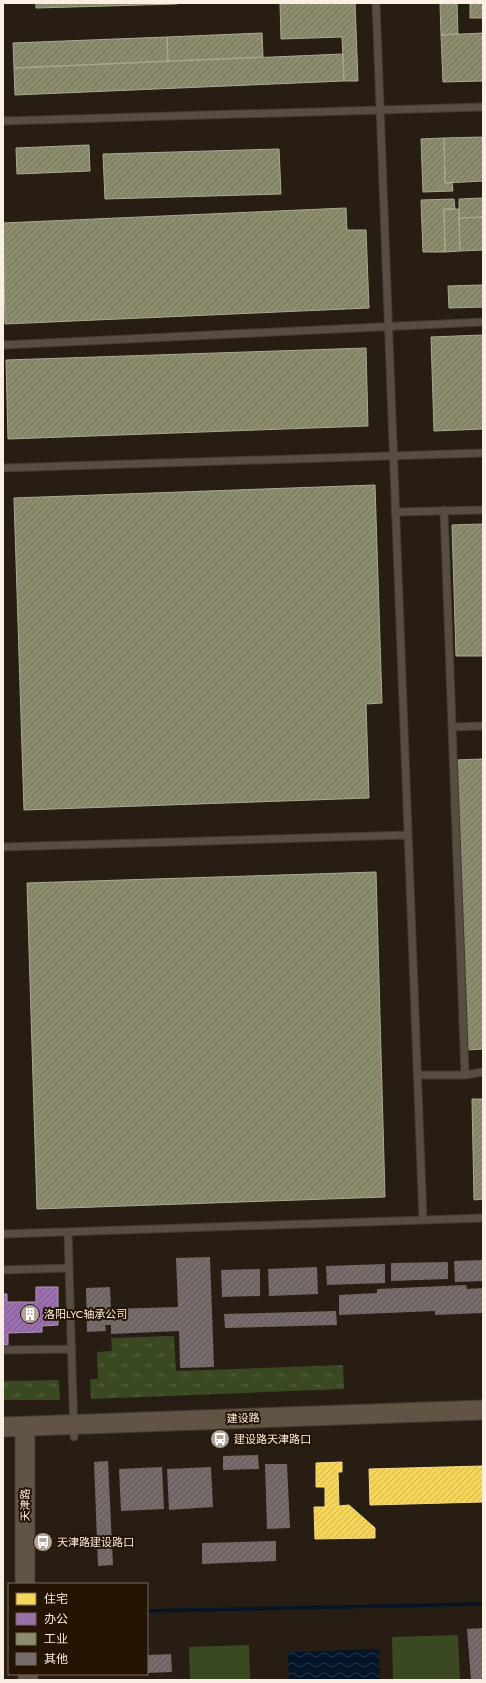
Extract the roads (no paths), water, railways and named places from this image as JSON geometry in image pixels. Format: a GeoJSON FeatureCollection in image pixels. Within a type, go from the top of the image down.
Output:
{"type":"FeatureCollection","features":[{"type":"Feature","properties":{"kind":"street","name":"建设路"},"geometry":{"type":"LineString","coordinates":[[74,1431],[483,1410]]}},
{"type":"Feature","properties":{"kind":"street","name":"建设路"},"geometry":{"type":"LineString","coordinates":[[3,1427],[25,1432],[483,1423]]}},
{"type":"Feature","properties":{"kind":"street","name":"建设路"},"geometry":{"type":"LineString","coordinates":[[3,1439],[25,1432]]}},
{"type":"Feature","properties":{"kind":"street","name":"天津路"},"geometry":{"type":"LineString","coordinates":[[25,1432],[25,1583]]}},
{"type":"Feature","properties":{"kind":"lane"},"geometry":{"type":"LineString","coordinates":[[376,3],[423,1220]]}},
{"type":"Feature","properties":{"kind":"lane"},"geometry":{"type":"LineString","coordinates":[[3,120],[483,106]]}},
{"type":"Feature","properties":{"kind":"lane"},"geometry":{"type":"LineString","coordinates":[[3,345],[483,322]]}},
{"type":"Feature","properties":{"kind":"lane"},"geometry":{"type":"LineString","coordinates":[[3,468],[483,453]]}},
{"type":"Feature","properties":{"kind":"lane"},"geometry":{"type":"LineString","coordinates":[[444,510],[465,1075]]}},
{"type":"Feature","properties":{"kind":"lane"},"geometry":{"type":"LineString","coordinates":[[396,512],[483,510]]}},
{"type":"Feature","properties":{"kind":"lane"},"geometry":{"type":"LineString","coordinates":[[452,727],[483,726]]}},
{"type":"Feature","properties":{"kind":"lane"},"geometry":{"type":"LineString","coordinates":[[3,847],[408,835]]}},
{"type":"Feature","properties":{"kind":"lane"},"geometry":{"type":"LineString","coordinates":[[417,1075],[465,1075],[483,1072]]}},
{"type":"Feature","properties":{"kind":"lane"},"geometry":{"type":"LineString","coordinates":[[3,1234],[483,1218]]}},
{"type":"Feature","properties":{"kind":"lane"},"geometry":{"type":"LineString","coordinates":[[68,1232],[74,1431]]}},
{"type":"Feature","properties":{"kind":"lane"},"geometry":{"type":"LineString","coordinates":[[3,1270],[69,1268]]}},
{"type":"Feature","properties":{"kind":"lane"},"geometry":{"type":"LineString","coordinates":[[3,1350],[72,1349]]}},
{"type":"Feature","properties":{"kind":"water"},"geometry":{"type":"Polygon","coordinates":[[[379,1649],[380,1680],[289,1680],[288,1652],[379,1649]]]}},
{"type":"Feature","properties":{"kind":"waterway"},"geometry":{"type":"LineString","coordinates":[[148,1611],[483,1604]]}},
{"type":"Feature","properties":{"kind":"place","name":"洛阳LYC轴承公司"},"geometry":{"type":"Point","coordinates":[30,1314]}},
{"type":"Feature","properties":{"kind":"place","name":"建设路天津路口"},"geometry":{"type":"Point","coordinates":[220,1439]}},
{"type":"Feature","properties":{"kind":"place","name":"天津路建设路口"},"geometry":{"type":"Point","coordinates":[43,1542]}}]}
